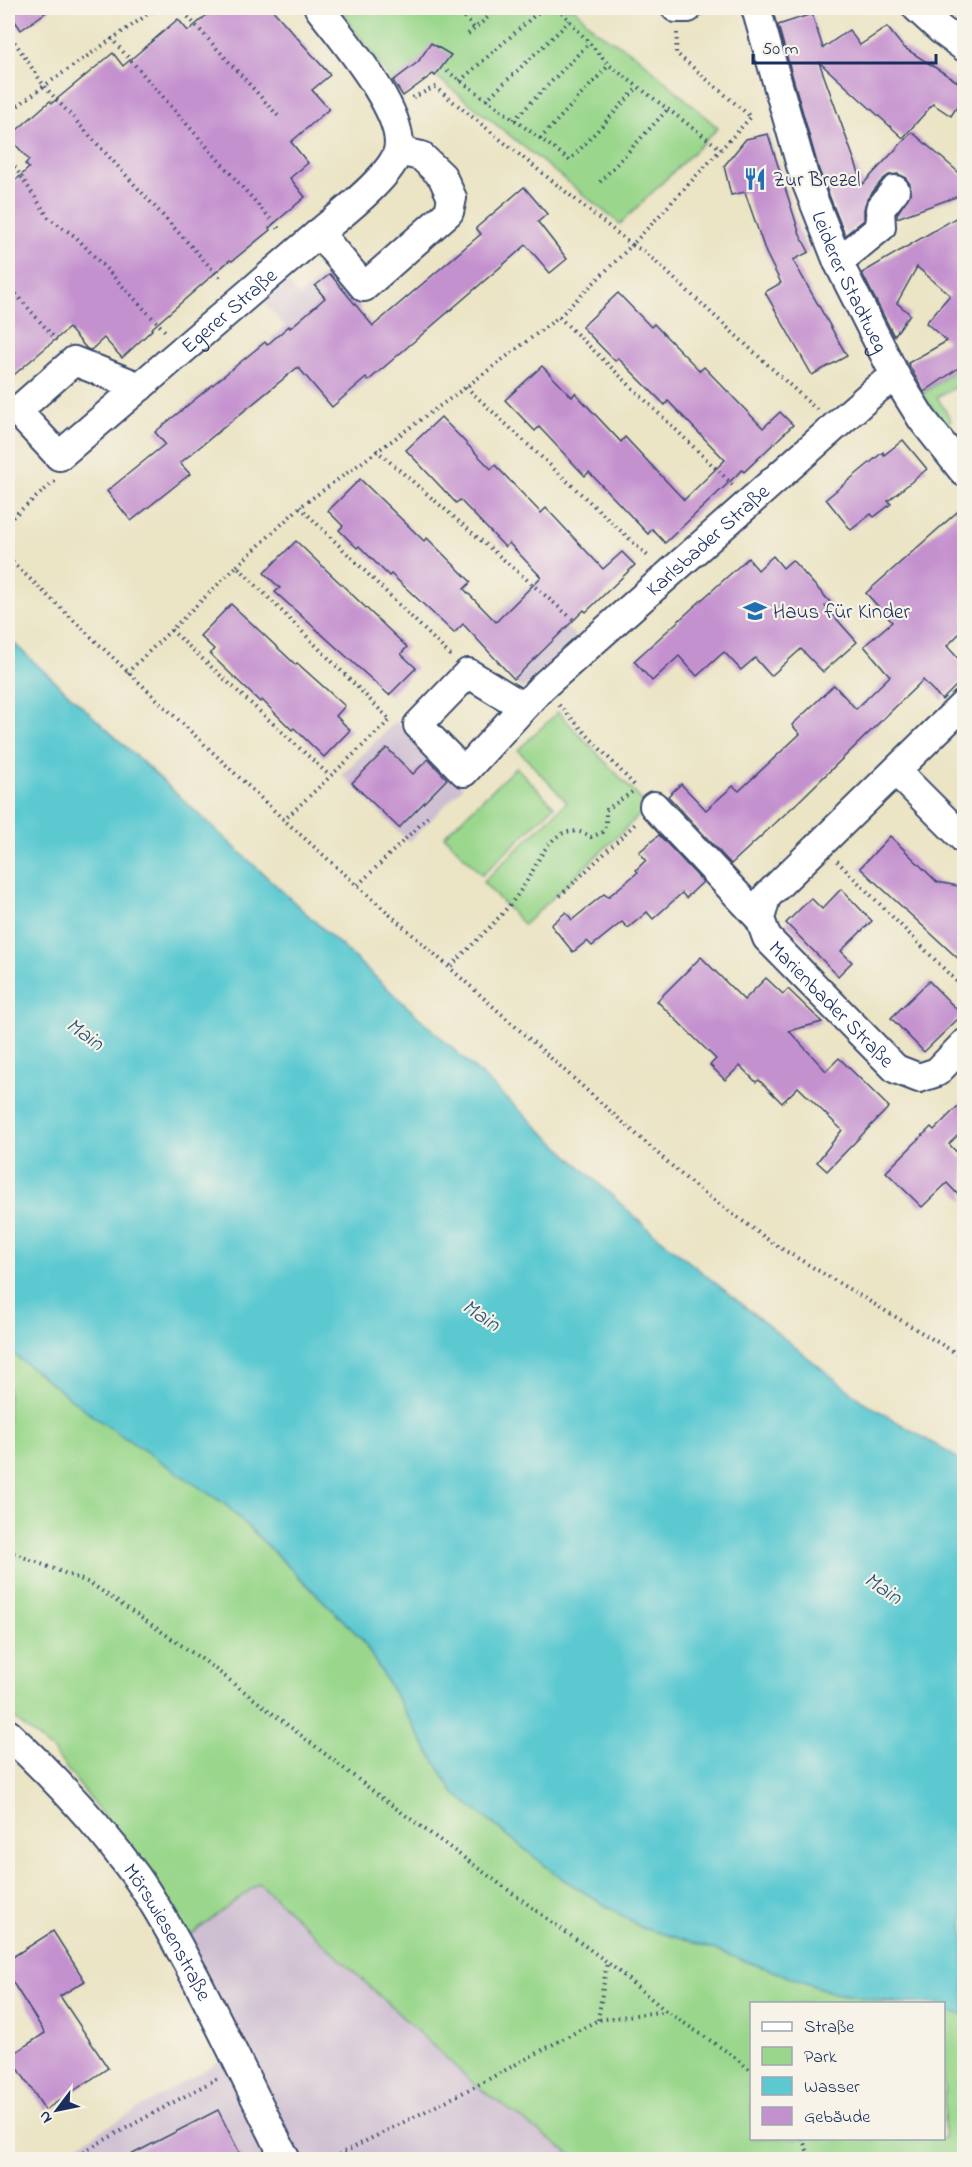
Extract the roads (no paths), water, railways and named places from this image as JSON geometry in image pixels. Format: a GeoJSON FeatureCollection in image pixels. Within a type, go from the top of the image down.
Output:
{"type":"FeatureCollection","features":[{"type":"Feature","properties":{"kind":"street"},"geometry":{"type":"LineString","coordinates":[[309,242],[364,287],[449,212],[452,198],[441,176],[421,156],[398,151],[399,134],[379,89],[319,8]]}},
{"type":"Feature","properties":{"kind":"street"},"geometry":{"type":"LineString","coordinates":[[676,8],[688,8]]}},
{"type":"Feature","properties":{"kind":"street","name":"Leiderer Stadtweg"},"geometry":{"type":"LineString","coordinates":[[756,8],[804,176],[838,262],[896,377],[922,418],[964,472]]}},
{"type":"Feature","properties":{"kind":"street"},"geometry":{"type":"LineString","coordinates":[[917,8],[941,30],[964,46]]}},
{"type":"Feature","properties":{"kind":"street","name":"Egerer Straße"},"geometry":{"type":"LineString","coordinates":[[140,387],[74,361],[17,411],[59,456],[140,387],[360,198],[386,172],[398,151]]}},
{"type":"Feature","properties":{"kind":"street"},"geometry":{"type":"LineString","coordinates":[[838,262],[881,227],[880,209],[895,190]]}},
{"type":"Feature","properties":{"kind":"street","name":"Karlsbader Straße"},"geometry":{"type":"LineString","coordinates":[[532,697],[468,673],[418,725],[465,772],[532,697],[595,639],[878,388],[896,377]]}},
{"type":"Feature","properties":{"kind":"street","name":"Marienbader Straße"},"geometry":{"type":"LineString","coordinates":[[964,704],[766,897],[760,919],[767,938],[896,1069],[919,1078],[936,1072],[964,1044]]}},
{"type":"Feature","properties":{"kind":"street"},"geometry":{"type":"LineString","coordinates":[[896,771],[964,839]]}},
{"type":"Feature","properties":{"kind":"street"},"geometry":{"type":"LineString","coordinates":[[646,797],[760,919]]}},
{"type":"Feature","properties":{"kind":"street","name":"Mörswiesenstraße"},"geometry":{"type":"LineString","coordinates":[[8,1734],[93,1820],[138,1878],[175,1939],[286,2160]]}},
{"type":"Feature","properties":{"kind":"water","name":"Main"},"geometry":{"type":"Polygon","coordinates":[[[8,638],[647,1228],[862,1401],[964,1462],[964,2014],[945,2011],[945,2002],[892,2002],[834,1993],[693,1942],[642,1928],[561,1878],[453,1792],[361,1638],[226,1505],[100,1421],[8,1350],[8,638]]]}},
{"type":"Feature","properties":{"kind":"place","name":"Zur Brezel"},"geometry":{"type":"Point","coordinates":[755,179]}},
{"type":"Feature","properties":{"kind":"place","name":"Haus für Kinder"},"geometry":{"type":"Point","coordinates":[755,611]}}]}
